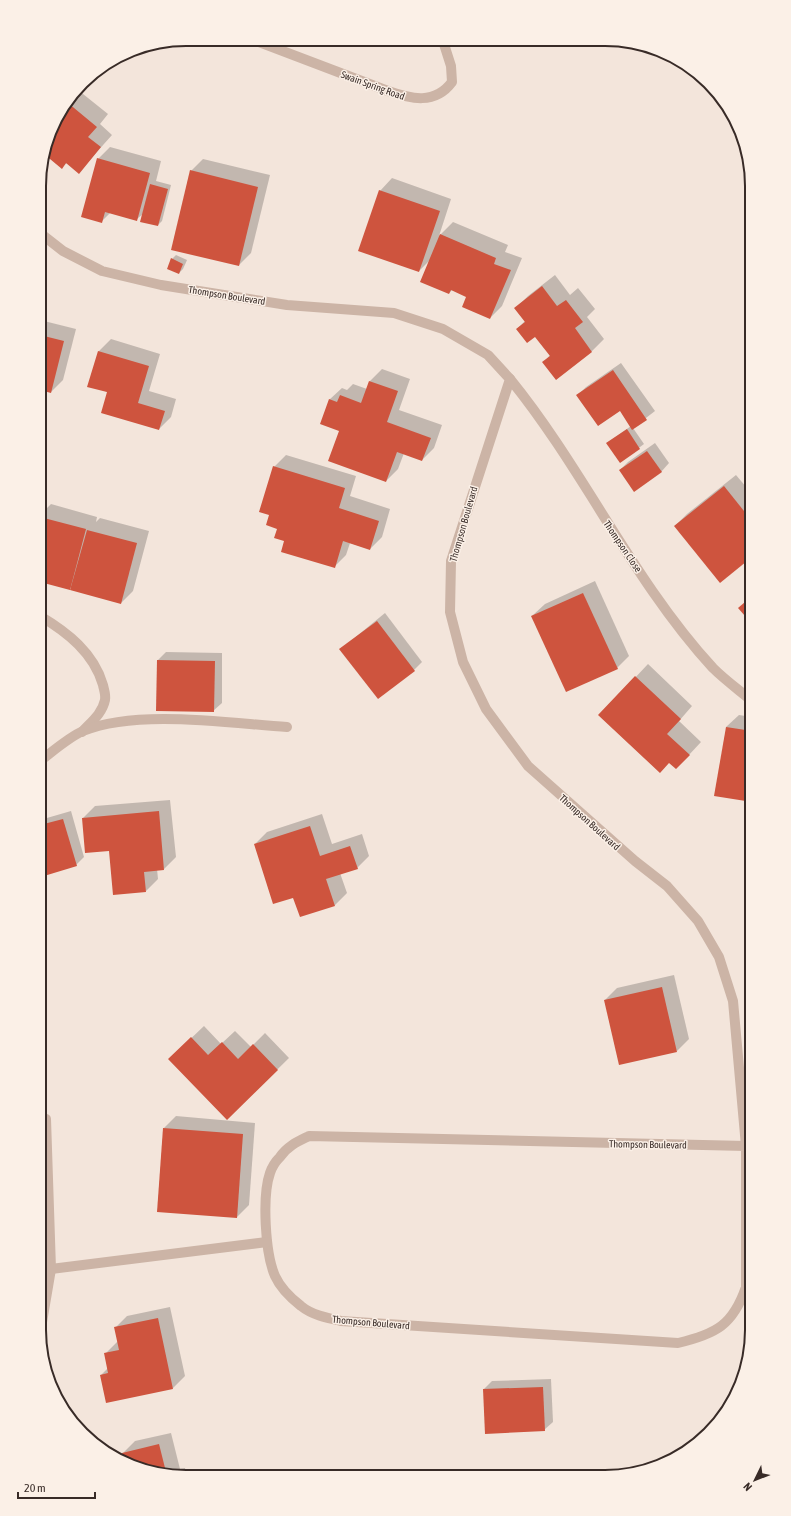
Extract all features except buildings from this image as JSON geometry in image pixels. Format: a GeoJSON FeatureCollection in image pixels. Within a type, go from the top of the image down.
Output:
{"type":"FeatureCollection","features":[{"type":"Feature","properties":{"kind":"street","name":"Swain Spring Road"},"geometry":{"type":"LineString","coordinates":[[270,46],[394,93],[418,99],[428,99],[437,96],[452,82],[451,66],[445,46]]}},
{"type":"Feature","properties":{"kind":"street","name":"Thompson Boulevard"},"geometry":{"type":"LineString","coordinates":[[46,238],[63,251],[102,271],[161,285],[287,305],[394,314],[443,329],[488,355],[510,379],[451,561],[450,612],[463,662],[486,709],[528,766],[634,861],[667,886],[698,921],[719,957],[733,1002],[745,1135]]}},
{"type":"Feature","properties":{"kind":"street","name":"Thompson Close"},"geometry":{"type":"LineString","coordinates":[[510,379],[537,412],[618,540],[672,618],[714,668],[745,696]]}},
{"type":"Feature","properties":{"kind":"street"},"geometry":{"type":"LineString","coordinates":[[46,619],[74,639],[89,656],[101,679],[106,698],[100,713],[82,732],[46,757]]}},
{"type":"Feature","properties":{"kind":"street"},"geometry":{"type":"LineString","coordinates":[[82,732],[128,720],[178,720],[287,726]]}},
{"type":"Feature","properties":{"kind":"street"},"geometry":{"type":"LineString","coordinates":[[46,1119],[51,1269],[46,1299]]}},
{"type":"Feature","properties":{"kind":"street","name":"Thompson Boulevard"},"geometry":{"type":"LineString","coordinates":[[745,1146],[309,1136],[292,1144],[280,1155],[271,1172],[266,1191],[267,1242],[275,1276],[286,1292],[302,1307],[319,1316],[341,1321],[678,1343],[705,1336],[726,1323],[740,1305],[745,1289]]}},
{"type":"Feature","properties":{"kind":"street"},"geometry":{"type":"LineString","coordinates":[[51,1269],[267,1242]]}}]}
